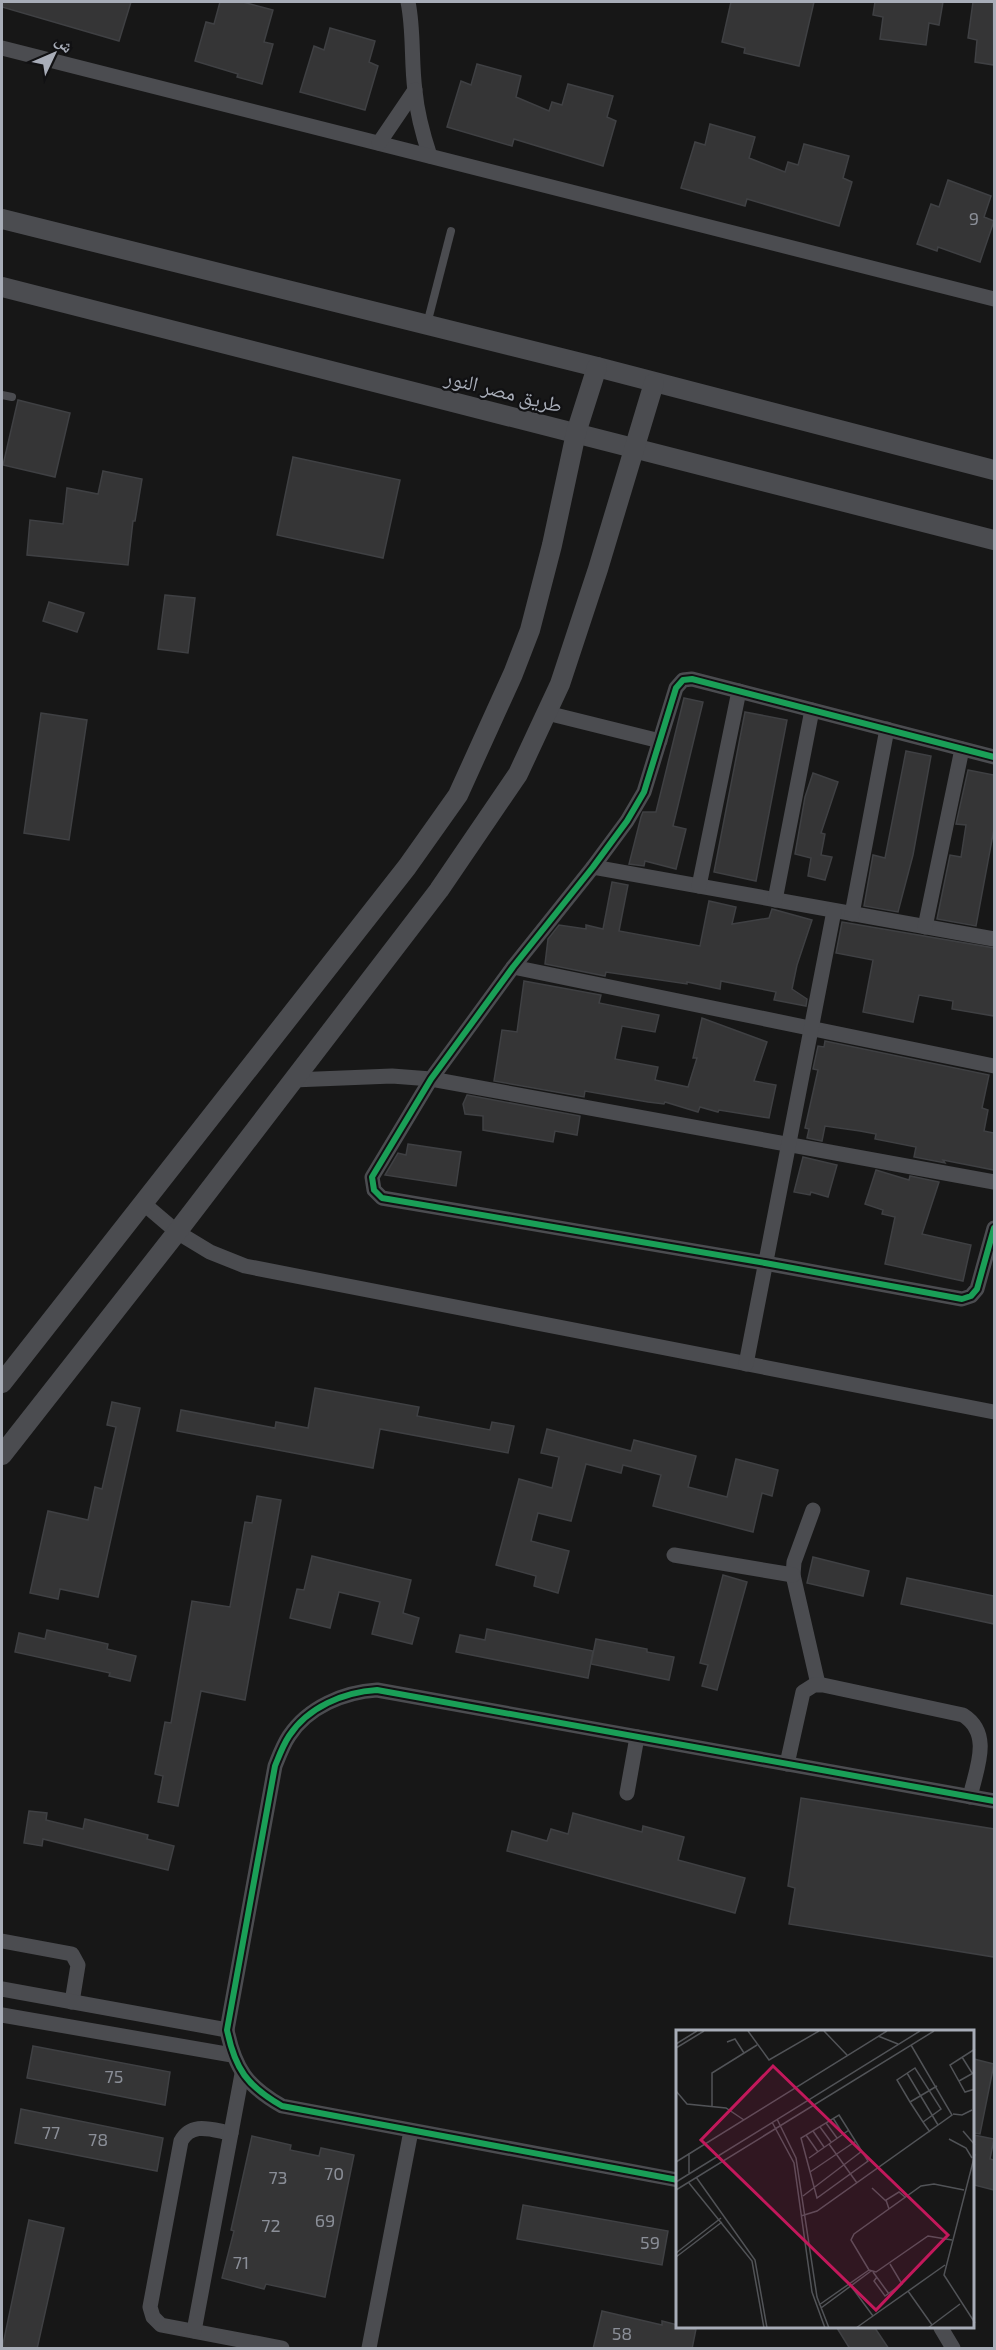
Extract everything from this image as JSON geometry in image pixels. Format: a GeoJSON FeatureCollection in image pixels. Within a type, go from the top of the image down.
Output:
{"type":"FeatureCollection","features":[{"type":"Feature","properties":{"kind":"street"},"geometry":{"type":"LineString","coordinates":[[408,2],[411,16],[414,90],[429,156]]}},
{"type":"Feature","properties":{"kind":"street"},"geometry":{"type":"LineString","coordinates":[[2,48],[994,299]]}},
{"type":"Feature","properties":{"kind":"street"},"geometry":{"type":"LineString","coordinates":[[379,143],[414,90]]}},
{"type":"Feature","properties":{"kind":"street","name":"طريق مصر النور"},"geometry":{"type":"LineString","coordinates":[[2,219],[597,367],[994,470]]}},
{"type":"Feature","properties":{"kind":"street","name":"طريق مصر النور"},"geometry":{"type":"LineString","coordinates":[[2,287],[994,540]]}},
{"type":"Feature","properties":{"kind":"street"},"geometry":{"type":"LineString","coordinates":[[2,1383],[407,867],[458,795],[513,674],[530,630],[552,545],[576,434],[597,367]]}},
{"type":"Feature","properties":{"kind":"street"},"geometry":{"type":"LineString","coordinates":[[2,1455],[177,1232],[439,890],[518,774],[560,684],[654,383]]}},
{"type":"Feature","properties":{"kind":"street"},"geometry":{"type":"LineString","coordinates":[[994,757],[692,679],[683,680],[676,688],[644,792],[593,867],[513,968],[430,1079],[372,1177],[374,1190],[382,1198],[962,1299],[971,1296],[977,1289],[994,1228]]}},
{"type":"Feature","properties":{"kind":"street"},"geometry":{"type":"LineString","coordinates":[[699,886],[739,691]]}},
{"type":"Feature","properties":{"kind":"street"},"geometry":{"type":"LineString","coordinates":[[775,900],[812,710]]}},
{"type":"Feature","properties":{"kind":"street"},"geometry":{"type":"LineString","coordinates":[[547,712],[660,741]]}},
{"type":"Feature","properties":{"kind":"street"},"geometry":{"type":"LineString","coordinates":[[852,914],[887,729]]}},
{"type":"Feature","properties":{"kind":"street"},"geometry":{"type":"LineString","coordinates":[[925,927],[962,748]]}},
{"type":"Feature","properties":{"kind":"street"},"geometry":{"type":"LineString","coordinates":[[593,867],[994,939]]}},
{"type":"Feature","properties":{"kind":"street"},"geometry":{"type":"LineString","coordinates":[[746,1364],[834,911]]}},
{"type":"Feature","properties":{"kind":"street"},"geometry":{"type":"LineString","coordinates":[[513,968],[994,1066]]}},
{"type":"Feature","properties":{"kind":"street"},"geometry":{"type":"LineString","coordinates":[[293,1080],[392,1076],[430,1079],[994,1182]]}},
{"type":"Feature","properties":{"kind":"street"},"geometry":{"type":"LineString","coordinates":[[143,1203],[177,1232],[210,1252],[245,1266],[994,1412]]}},
{"type":"Feature","properties":{"kind":"street"},"geometry":{"type":"LineString","coordinates":[[813,1510],[794,1562],[793,1575],[818,1684]]}},
{"type":"Feature","properties":{"kind":"street"},"geometry":{"type":"LineString","coordinates":[[674,1555],[793,1575]]}},
{"type":"Feature","properties":{"kind":"street"},"geometry":{"type":"LineString","coordinates":[[787,1764],[803,1692],[818,1684],[963,1715],[971,1720],[980,1735],[982,1744],[970,1797]]}},
{"type":"Feature","properties":{"kind":"street"},"geometry":{"type":"LineString","coordinates":[[676,2180],[282,2106],[260,2093],[242,2074],[232,2055],[227,2030],[275,1766],[290,1735],[313,1712],[350,1694],[377,1690],[994,1801]]}},
{"type":"Feature","properties":{"kind":"street"},"geometry":{"type":"LineString","coordinates":[[627,1793],[637,1737]]}},
{"type":"Feature","properties":{"kind":"street"},"geometry":{"type":"LineString","coordinates":[[2,1941],[72,1954],[78,1965],[72,2002]]}},
{"type":"Feature","properties":{"kind":"street"},"geometry":{"type":"LineString","coordinates":[[2,1989],[227,2030]]}},
{"type":"Feature","properties":{"kind":"street"},"geometry":{"type":"LineString","coordinates":[[2,2015],[232,2055]]}},
{"type":"Feature","properties":{"kind":"street"},"geometry":{"type":"LineString","coordinates":[[194,2331],[242,2074]]}},
{"type":"Feature","properties":{"kind":"street"},"geometry":{"type":"LineString","coordinates":[[231,2133],[197,2127],[185,2133],[181,2141],[150,2307],[151,2313],[161,2325],[282,2349]]}},
{"type":"Feature","properties":{"kind":"street"},"geometry":{"type":"LineString","coordinates":[[369,2349],[411,2131]]}},
{"type":"Feature","properties":{"kind":"street"},"geometry":{"type":"LineString","coordinates":[[942,2329],[954,2349]]}},
{"type":"Feature","properties":{"kind":"lane"},"geometry":{"type":"LineString","coordinates":[[427,326],[451,231]]}},
{"type":"Feature","properties":{"kind":"lane"},"geometry":{"type":"LineString","coordinates":[[2,395],[12,397]]}},
{"type":"Feature","properties":{"kind":"building"},"geometry":{"type":"Polygon","coordinates":[[[2,2],[131,2],[119,41],[2,7],[2,2]]]}},
{"type":"Feature","properties":{"kind":"building"},"geometry":{"type":"Polygon","coordinates":[[[220,2],[243,2],[273,10],[264,42],[273,44],[262,84],[195,61],[206,22],[214,24],[220,2]]]}},
{"type":"Feature","properties":{"kind":"building"},"geometry":{"type":"Polygon","coordinates":[[[731,2],[814,2],[799,66],[744,53],[745,48],[722,42],[731,2]]]}},
{"type":"Feature","properties":{"kind":"building"},"geometry":{"type":"Polygon","coordinates":[[[875,2],[943,2],[939,25],[929,23],[926,45],[880,39],[883,17],[873,15],[875,2]]]}},
{"type":"Feature","properties":{"kind":"building"},"geometry":{"type":"Polygon","coordinates":[[[973,2],[993,2],[994,65],[975,62],[977,40],[968,38],[973,2]]]}},
{"type":"Feature","properties":{"kind":"building"},"geometry":{"type":"Polygon","coordinates":[[[330,28],[375,41],[369,62],[378,66],[365,110],[300,92],[314,46],[324,50],[330,28]]]}},
{"type":"Feature","properties":{"kind":"building"},"geometry":{"type":"Polygon","coordinates":[[[477,64],[521,76],[516,97],[549,111],[552,102],[562,105],[568,84],[613,96],[607,117],[616,121],[603,166],[514,139],[512,146],[447,127],[461,81],[471,85],[477,64]]]}},
{"type":"Feature","properties":{"kind":"building"},"geometry":{"type":"Polygon","coordinates":[[[710,124],[755,137],[749,158],[785,172],[788,162],[798,165],[804,144],[849,156],[843,178],[852,182],[839,226],[747,199],[745,206],[681,188],[695,142],[705,145],[710,124]]]}},
{"type":"Feature","properties":{"kind":"building"},"geometry":{"type":"Polygon","coordinates":[[[948,180],[991,196],[984,217],[994,221],[980,262],[938,247],[937,251],[917,244],[931,204],[939,207],[948,180]]]}},
{"type":"Feature","properties":{"kind":"building"},"geometry":{"type":"Polygon","coordinates":[[[18,400],[70,413],[55,477],[3,465],[18,400]]]}},
{"type":"Feature","properties":{"kind":"building"},"geometry":{"type":"Polygon","coordinates":[[[293,457],[400,480],[383,558],[277,535],[293,457]]]}},
{"type":"Feature","properties":{"kind":"building"},"geometry":{"type":"Polygon","coordinates":[[[103,471],[142,479],[135,521],[133,521],[128,565],[27,555],[30,520],[63,524],[67,488],[98,494],[103,471]]]}},
{"type":"Feature","properties":{"kind":"building"},"geometry":{"type":"Polygon","coordinates":[[[165,595],[195,598],[188,653],[158,649],[165,595]]]}},
{"type":"Feature","properties":{"kind":"building"},"geometry":{"type":"Polygon","coordinates":[[[49,602],[84,613],[77,632],[43,621],[49,602]]]}},
{"type":"Feature","properties":{"kind":"building"},"geometry":{"type":"Polygon","coordinates":[[[684,698],[703,702],[673,826],[686,829],[676,869],[645,861],[644,866],[629,864],[643,812],[656,812],[684,698]]]}},
{"type":"Feature","properties":{"kind":"building"},"geometry":{"type":"Polygon","coordinates":[[[745,712],[787,720],[756,881],[714,872],[745,712]]]}},
{"type":"Feature","properties":{"kind":"building"},"geometry":{"type":"Polygon","coordinates":[[[41,713],[87,720],[69,840],[24,833],[41,713]]]}},
{"type":"Feature","properties":{"kind":"building"},"geometry":{"type":"Polygon","coordinates":[[[906,751],[931,756],[913,855],[898,912],[864,906],[873,855],[885,858],[906,751]]]}},
{"type":"Feature","properties":{"kind":"building"},"geometry":{"type":"Polygon","coordinates":[[[968,770],[994,775],[994,829],[976,926],[937,919],[950,855],[961,857],[966,825],[956,824],[968,770]]]}},
{"type":"Feature","properties":{"kind":"building"},"geometry":{"type":"Polygon","coordinates":[[[813,773],[838,782],[821,833],[825,834],[821,855],[832,857],[825,880],[808,876],[811,858],[795,854],[805,797],[813,773]]]}},
{"type":"Feature","properties":{"kind":"building"},"geometry":{"type":"Polygon","coordinates":[[[612,882],[628,885],[619,931],[700,946],[709,901],[736,907],[732,924],[769,918],[772,909],[812,920],[797,965],[792,989],[807,999],[806,1006],[774,1000],[776,992],[721,981],[720,989],[687,982],[687,984],[606,972],[605,976],[545,964],[548,939],[559,925],[586,929],[586,925],[603,929],[612,882]]]}},
{"type":"Feature","properties":{"kind":"building"},"geometry":{"type":"Polygon","coordinates":[[[842,922],[994,948],[994,1016],[952,1009],[953,1001],[919,995],[913,1022],[863,1012],[873,960],[836,953],[842,922]]]}},
{"type":"Feature","properties":{"kind":"building"},"geometry":{"type":"Polygon","coordinates":[[[524,981],[601,995],[599,1003],[659,1015],[655,1032],[622,1026],[615,1059],[658,1067],[655,1080],[688,1087],[697,1058],[693,1058],[702,1018],[767,1042],[754,1081],[776,1085],[769,1118],[719,1110],[718,1112],[700,1107],[698,1112],[665,1102],[664,1104],[648,1102],[585,1091],[584,1097],[494,1081],[502,1030],[517,1032],[524,981]]]}},
{"type":"Feature","properties":{"kind":"building"},"geometry":{"type":"Polygon","coordinates":[[[825,1041],[989,1075],[982,1108],[988,1110],[984,1131],[994,1133],[994,1170],[914,1157],[916,1147],[875,1139],[876,1134],[860,1131],[825,1126],[822,1141],[807,1138],[809,1129],[805,1128],[818,1070],[813,1069],[818,1046],[824,1047],[825,1041]]]}},
{"type":"Feature","properties":{"kind":"building"},"geometry":{"type":"Polygon","coordinates":[[[467,1095],[580,1116],[577,1135],[555,1131],[553,1142],[483,1130],[483,1116],[465,1114],[463,1104],[467,1095]]]}},
{"type":"Feature","properties":{"kind":"building"},"geometry":{"type":"Polygon","coordinates":[[[408,1144],[461,1152],[456,1186],[385,1175],[398,1153],[406,1155],[408,1144]]]}},
{"type":"Feature","properties":{"kind":"building"},"geometry":{"type":"Polygon","coordinates":[[[803,1157],[837,1165],[828,1197],[811,1192],[810,1195],[794,1192],[803,1157]]]}},
{"type":"Feature","properties":{"kind":"building"},"geometry":{"type":"Polygon","coordinates":[[[876,1170],[909,1180],[910,1176],[939,1182],[922,1234],[971,1245],[963,1281],[885,1264],[895,1217],[882,1214],[883,1210],[865,1204],[876,1170]]]}},
{"type":"Feature","properties":{"kind":"building"},"geometry":{"type":"Polygon","coordinates":[[[315,1388],[419,1407],[417,1416],[490,1430],[492,1422],[514,1426],[508,1453],[380,1429],[373,1468],[177,1431],[181,1410],[275,1428],[276,1422],[308,1428],[315,1388]]]}},
{"type":"Feature","properties":{"kind":"building"},"geometry":{"type":"Polygon","coordinates":[[[112,1402],[140,1408],[98,1597],[60,1589],[58,1599],[30,1593],[48,1511],[88,1520],[95,1487],[102,1489],[116,1427],[107,1425],[112,1402]]]}},
{"type":"Feature","properties":{"kind":"building"},"geometry":{"type":"Polygon","coordinates":[[[547,1429],[631,1451],[634,1440],[696,1456],[688,1487],[727,1497],[736,1459],[778,1470],[772,1496],[762,1493],[753,1532],[653,1506],[661,1475],[623,1465],[621,1473],[586,1464],[571,1521],[538,1513],[531,1541],[569,1551],[558,1593],[534,1586],[536,1576],[496,1565],[519,1479],[552,1488],[559,1457],[541,1453],[547,1429]]]}},
{"type":"Feature","properties":{"kind":"building"},"geometry":{"type":"Polygon","coordinates":[[[257,1496],[281,1500],[245,1700],[201,1691],[178,1806],[158,1802],[163,1776],[155,1774],[165,1722],[171,1723],[192,1601],[230,1607],[245,1522],[252,1523],[257,1496]]]}},
{"type":"Feature","properties":{"kind":"building"},"geometry":{"type":"Polygon","coordinates":[[[312,1556],[411,1580],[403,1613],[419,1618],[412,1644],[372,1634],[380,1602],[339,1592],[330,1628],[290,1618],[297,1589],[304,1590],[312,1556]]]}},
{"type":"Feature","properties":{"kind":"building"},"geometry":{"type":"Polygon","coordinates":[[[813,1557],[869,1571],[863,1596],[807,1583],[813,1557]]]}},
{"type":"Feature","properties":{"kind":"building"},"geometry":{"type":"Polygon","coordinates":[[[723,1575],[747,1582],[717,1690],[702,1686],[708,1665],[700,1663],[723,1575]]]}},
{"type":"Feature","properties":{"kind":"building"},"geometry":{"type":"Polygon","coordinates":[[[907,1578],[994,1596],[994,1624],[901,1604],[907,1578]]]}},
{"type":"Feature","properties":{"kind":"building"},"geometry":{"type":"Polygon","coordinates":[[[487,1629],[593,1651],[588,1678],[456,1652],[460,1635],[485,1640],[487,1629]]]}},
{"type":"Feature","properties":{"kind":"building"},"geometry":{"type":"Polygon","coordinates":[[[47,1630],[108,1644],[107,1649],[136,1656],[130,1681],[109,1676],[110,1673],[15,1652],[19,1633],[45,1639],[47,1630]]]}},
{"type":"Feature","properties":{"kind":"building"},"geometry":{"type":"Polygon","coordinates":[[[596,1639],[674,1657],[669,1680],[591,1664],[596,1639]]]}},
{"type":"Feature","properties":{"kind":"building"},"geometry":{"type":"Polygon","coordinates":[[[801,1798],[994,1829],[994,1957],[789,1924],[795,1888],[788,1886],[801,1798]]]}},
{"type":"Feature","properties":{"kind":"building"},"geometry":{"type":"Polygon","coordinates":[[[29,1811],[47,1813],[46,1820],[83,1829],[85,1819],[148,1835],[147,1839],[174,1846],[168,1870],[43,1839],[42,1846],[24,1843],[29,1811]]]}},
{"type":"Feature","properties":{"kind":"building"},"geometry":{"type":"Polygon","coordinates":[[[573,1813],[642,1832],[643,1826],[684,1837],[678,1860],[745,1878],[735,1913],[507,1851],[512,1831],[547,1841],[551,1829],[568,1834],[573,1813]]]}},
{"type":"Feature","properties":{"kind":"building"},"geometry":{"type":"Polygon","coordinates":[[[33,2046],[170,2072],[165,2105],[27,2078],[33,2046]]]}},
{"type":"Feature","properties":{"kind":"building"},"geometry":{"type":"Polygon","coordinates":[[[975,2059],[994,2064],[980,2134],[975,2133],[975,2059]]]}},
{"type":"Feature","properties":{"kind":"building"},"geometry":{"type":"Polygon","coordinates":[[[21,2109],[163,2138],[157,2171],[15,2143],[21,2109]]]}},
{"type":"Feature","properties":{"kind":"building"},"geometry":{"type":"Polygon","coordinates":[[[975,2135],[994,2139],[990,2159],[994,2160],[994,2190],[975,2185],[975,2135]]]}},
{"type":"Feature","properties":{"kind":"building"},"geometry":{"type":"Polygon","coordinates":[[[252,2136],[291,2145],[290,2150],[319,2156],[321,2148],[354,2155],[325,2297],[266,2284],[264,2289],[222,2278],[234,2231],[231,2230],[252,2136]]]}},
{"type":"Feature","properties":{"kind":"building"},"geometry":{"type":"Polygon","coordinates":[[[523,2205],[668,2231],[662,2265],[517,2239],[523,2205]]]}},
{"type":"Feature","properties":{"kind":"building"},"geometry":{"type":"Polygon","coordinates":[[[29,2220],[64,2228],[37,2349],[2,2349],[29,2220]]]}},
{"type":"Feature","properties":{"kind":"building"},"geometry":{"type":"Polygon","coordinates":[[[602,2311],[662,2325],[662,2321],[676,2324],[676,2329],[696,2329],[692,2349],[593,2349],[602,2311]]]}},
{"type":"Feature","properties":{"kind":"building"},"geometry":{"type":"Polygon","coordinates":[[[838,2329],[876,2329],[889,2349],[850,2349],[838,2329]]]}},
{"type":"Feature","properties":{"kind":"cycle path"},"geometry":{"type":"LineString","coordinates":[[994,757],[692,679],[683,680],[676,688],[644,792],[627,821],[513,967],[431,1079],[372,1177],[374,1190],[382,1198],[962,1299],[971,1296],[977,1289],[994,1228]]}},
{"type":"Feature","properties":{"kind":"cycle path"},"geometry":{"type":"LineString","coordinates":[[676,2180],[282,2106],[260,2091],[244,2075],[234,2056],[227,2030],[275,1766],[285,1743],[297,1726],[316,1709],[328,1703],[352,1694],[377,1690],[994,1801]]}}]}
